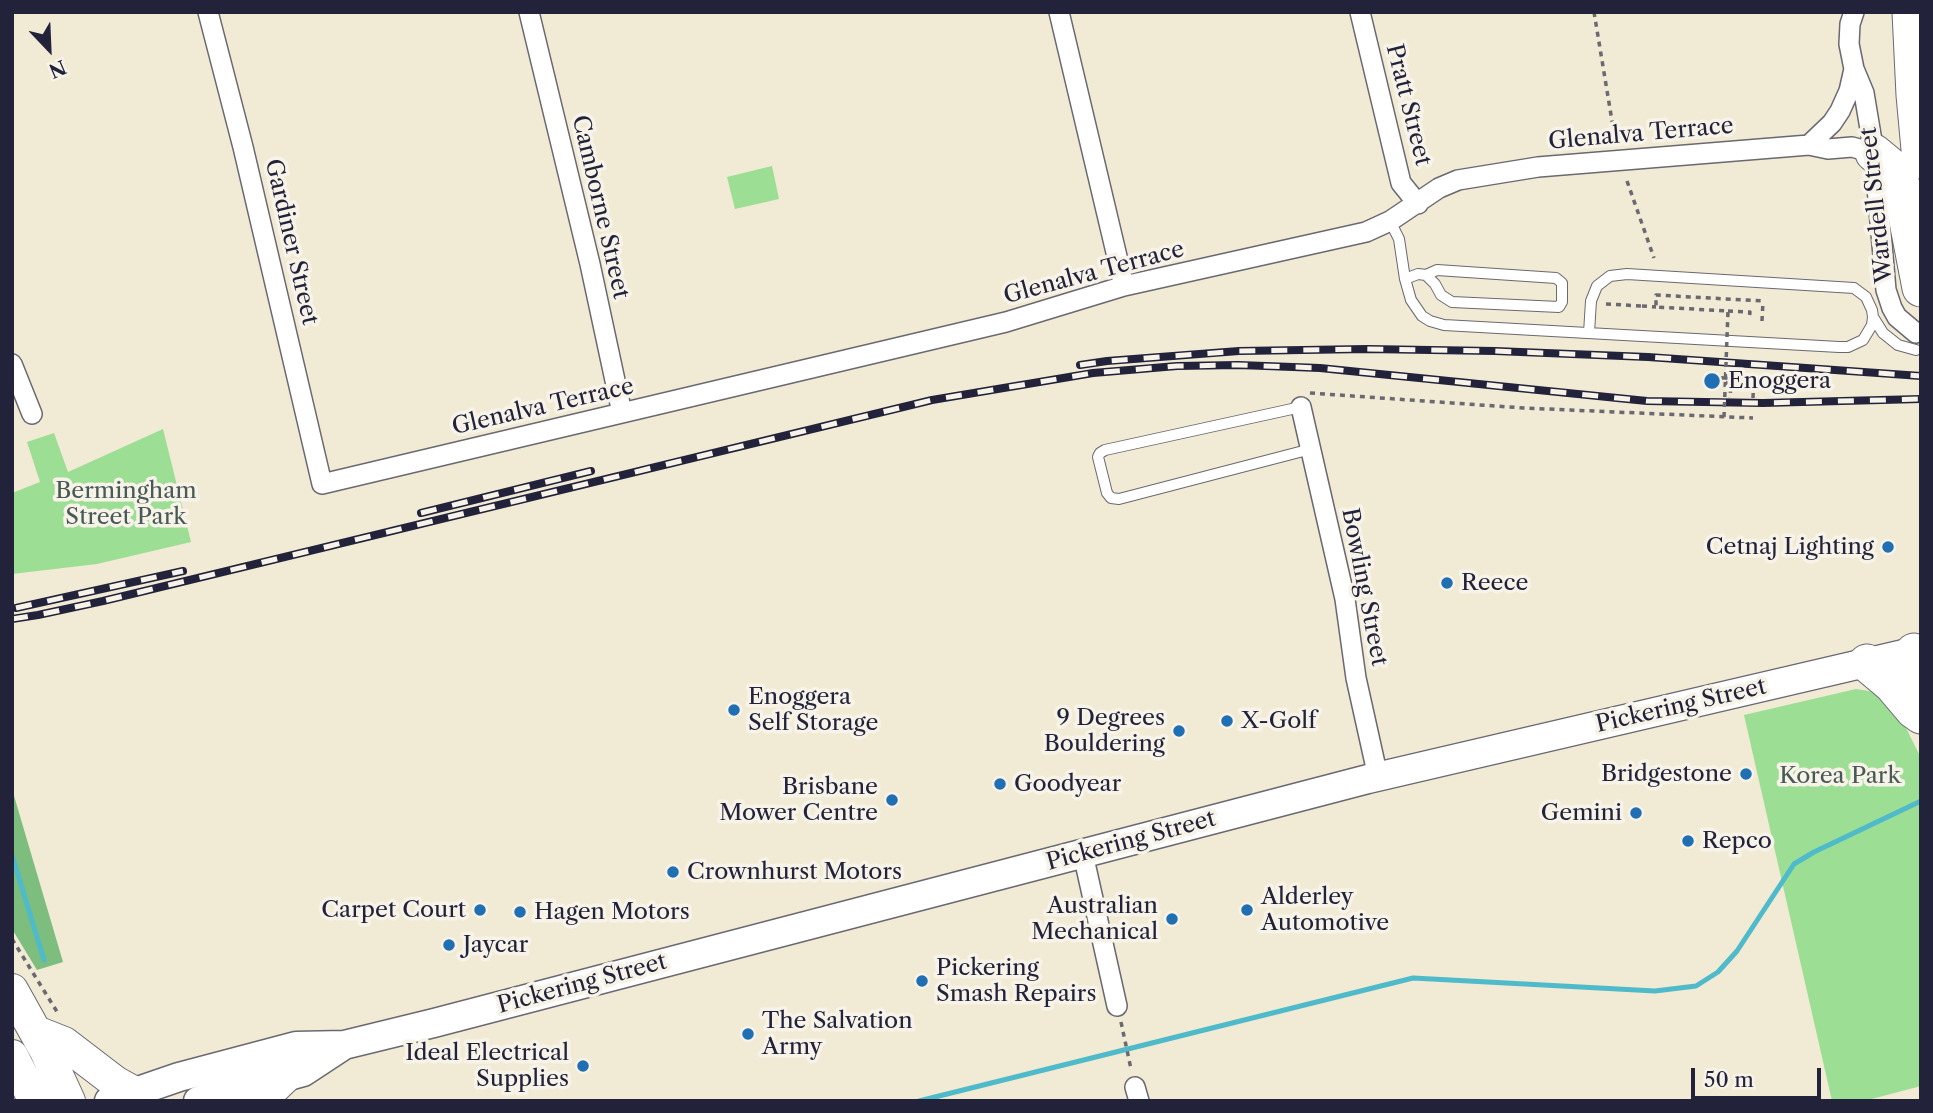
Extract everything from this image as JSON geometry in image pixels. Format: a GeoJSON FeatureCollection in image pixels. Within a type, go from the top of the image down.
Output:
{"type":"FeatureCollection","features":[{"type":"Feature","properties":{"kind":"highway"},"geometry":{"type":"LineString","coordinates":[[1911,12],[1921,160]]}},
{"type":"Feature","properties":{"kind":"highway"},"geometry":{"type":"LineString","coordinates":[[1874,153],[1891,167],[1901,185],[1906,298]]}},
{"type":"Feature","properties":{"kind":"highway"},"geometry":{"type":"LineString","coordinates":[[1867,663],[1892,684],[1921,715]]}},
{"type":"Feature","properties":{"kind":"main road","name":"Pickering Street"},"geometry":{"type":"LineString","coordinates":[[121,1096],[296,1046],[344,1045],[434,1023],[1378,777],[1867,663],[1919,660]]}},
{"type":"Feature","properties":{"kind":"main road"},"geometry":{"type":"LineString","coordinates":[[12,990],[65,1042],[115,1082],[121,1096]]}},
{"type":"Feature","properties":{"kind":"main road"},"geometry":{"type":"LineString","coordinates":[[50,1027],[69,1101]]}},
{"type":"Feature","properties":{"kind":"main road","name":"Pickering Street"},"geometry":{"type":"LineString","coordinates":[[198,1101],[303,1072],[344,1045]]}},
{"type":"Feature","properties":{"kind":"main road"},"geometry":{"type":"LineString","coordinates":[[260,1101],[286,1076]]}},
{"type":"Feature","properties":{"kind":"street","name":"Gardiner Street"},"geometry":{"type":"LineString","coordinates":[[208,12],[243,147],[322,485]]}},
{"type":"Feature","properties":{"kind":"street","name":"Camborne Street"},"geometry":{"type":"LineString","coordinates":[[529,12],[590,264],[622,413]]}},
{"type":"Feature","properties":{"kind":"street"},"geometry":{"type":"LineString","coordinates":[[1059,12],[1124,286]]}},
{"type":"Feature","properties":{"kind":"street","name":"Pratt Street"},"geometry":{"type":"LineString","coordinates":[[1360,12],[1401,183],[1418,204]]}},
{"type":"Feature","properties":{"kind":"street","name":"Wardell Street"},"geometry":{"type":"LineString","coordinates":[[1854,12],[1849,37],[1854,69],[1864,93],[1874,153]]}},
{"type":"Feature","properties":{"kind":"street","name":"Wardell Street"},"geometry":{"type":"LineString","coordinates":[[1808,145],[1840,111],[1849,91],[1854,69]]}},
{"type":"Feature","properties":{"kind":"street","name":"Glenalva Terrace"},"geometry":{"type":"LineString","coordinates":[[322,485],[1006,322],[1124,286],[1366,232],[1390,221],[1439,188],[1458,180],[1538,167],[1808,145],[1828,149],[1852,147],[1874,153]]}},
{"type":"Feature","properties":{"kind":"street","name":"Wardell Street"},"geometry":{"type":"LineString","coordinates":[[1906,298],[1905,325],[1916,341]]}},
{"type":"Feature","properties":{"kind":"street"},"geometry":{"type":"LineString","coordinates":[[12,364],[32,414]]}},
{"type":"Feature","properties":{"kind":"street","name":"Bowling Street"},"geometry":{"type":"LineString","coordinates":[[1301,407],[1345,599],[1356,678],[1378,777]]}},
{"type":"Feature","properties":{"kind":"street"},"geometry":{"type":"LineString","coordinates":[[1083,854],[1117,1006]]}},
{"type":"Feature","properties":{"kind":"lane"},"geometry":{"type":"LineString","coordinates":[[1390,221],[1399,239],[1405,279],[1415,308],[1430,321],[1444,325],[1589,333],[1848,347],[1863,340],[1872,325],[1873,317],[1866,297],[1847,287],[1618,274],[1602,280],[1593,293],[1589,333]]}},
{"type":"Feature","properties":{"kind":"lane"},"geometry":{"type":"LineString","coordinates":[[1405,279],[1418,274],[1426,275],[1432,279],[1441,295],[1452,302],[1559,307],[1562,302],[1562,283],[1556,278],[1437,270],[1426,275]]}},
{"type":"Feature","properties":{"kind":"lane"},"geometry":{"type":"LineString","coordinates":[[1873,317],[1906,298]]}},
{"type":"Feature","properties":{"kind":"lane"},"geometry":{"type":"LineString","coordinates":[[1873,317],[1890,340],[1898,345],[1916,341]]}},
{"type":"Feature","properties":{"kind":"lane"},"geometry":{"type":"LineString","coordinates":[[1301,407],[1105,450],[1098,457],[1107,493],[1111,498],[1119,499],[1311,449]]}},
{"type":"Feature","properties":{"kind":"path"},"geometry":{"type":"LineString","coordinates":[[1594,12],[1615,138]]}},
{"type":"Feature","properties":{"kind":"path"},"geometry":{"type":"LineString","coordinates":[[1627,181],[1654,258]]}},
{"type":"Feature","properties":{"kind":"path"},"geometry":{"type":"LineString","coordinates":[[1656,307],[1656,295],[1763,301],[1762,321]]}},
{"type":"Feature","properties":{"kind":"path"},"geometry":{"type":"LineString","coordinates":[[1606,304],[1750,312],[1749,320]]}},
{"type":"Feature","properties":{"kind":"path"},"geometry":{"type":"LineString","coordinates":[[1724,417],[1728,311]]}},
{"type":"Feature","properties":{"kind":"path"},"geometry":{"type":"LineString","coordinates":[[1753,398],[1754,372]]}},
{"type":"Feature","properties":{"kind":"path"},"geometry":{"type":"LineString","coordinates":[[1730,398],[1731,383],[1708,382],[1708,377],[1800,381],[1800,388],[1753,386]]}},
{"type":"Feature","properties":{"kind":"path"},"geometry":{"type":"LineString","coordinates":[[1301,407],[1298,393],[1524,408],[1753,418]]}},
{"type":"Feature","properties":{"kind":"path"},"geometry":{"type":"LineString","coordinates":[[12,939],[50,1027]]}},
{"type":"Feature","properties":{"kind":"path"},"geometry":{"type":"LineString","coordinates":[[1122,1029],[1135,1085]]}},
{"type":"Feature","properties":{"kind":"green space"},"geometry":{"type":"Polygon","coordinates":[[[772,166],[779,199],[735,209],[727,177],[772,166]]]}},
{"type":"Feature","properties":{"kind":"green space","name":"Bermingham Street Park"},"geometry":{"type":"Polygon","coordinates":[[[163,429],[191,542],[97,564],[12,574],[12,493],[40,482],[27,442],[54,433],[68,472],[163,429]]]}},
{"type":"Feature","properties":{"kind":"green space","name":"Korea Park"},"geometry":{"type":"Polygon","coordinates":[[[1856,689],[1882,697],[1906,728],[1921,758],[1921,1086],[1864,1101],[1832,1101],[1744,715],[1856,689]]]}},
{"type":"Feature","properties":{"kind":"green space"},"geometry":{"type":"Polygon","coordinates":[[[12,789],[63,962],[37,970],[12,929],[12,789]]]}},
{"type":"Feature","properties":{"kind":"waterway"},"geometry":{"type":"LineString","coordinates":[[919,1101],[1413,978],[1655,991],[1696,986],[1718,972],[1737,951],[1794,864],[1921,801]]}},
{"type":"Feature","properties":{"kind":"waterway"},"geometry":{"type":"LineString","coordinates":[[12,855],[44,960]]}},
{"type":"Feature","properties":{"kind":"railway"},"geometry":{"type":"LineString","coordinates":[[1080,365],[1239,351],[1367,349],[1648,357],[1921,376]]}},
{"type":"Feature","properties":{"kind":"railway"},"geometry":{"type":"LineString","coordinates":[[12,619],[103,601],[932,400],[1093,373],[1177,366],[1238,365],[1320,368],[1647,401],[1763,403],[1921,399]]}},
{"type":"Feature","properties":{"kind":"railway"},"geometry":{"type":"LineString","coordinates":[[421,513],[591,471]]}},
{"type":"Feature","properties":{"kind":"railway"},"geometry":{"type":"LineString","coordinates":[[16,608],[183,571]]}},
{"type":"Feature","properties":{"kind":"place","name":"Enoggera"},"geometry":{"type":"Point","coordinates":[1712,381]}},
{"type":"Feature","properties":{"kind":"place","name":"Cetnaj Lighting"},"geometry":{"type":"Point","coordinates":[1888,547]}},
{"type":"Feature","properties":{"kind":"place","name":"Reece"},"geometry":{"type":"Point","coordinates":[1447,583]}},
{"type":"Feature","properties":{"kind":"place","name":"Enoggera Self Storage"},"geometry":{"type":"Point","coordinates":[734,710]}},
{"type":"Feature","properties":{"kind":"place","name":"X-Golf"},"geometry":{"type":"Point","coordinates":[1227,721]}},
{"type":"Feature","properties":{"kind":"place","name":"9 Degrees Bouldering"},"geometry":{"type":"Point","coordinates":[1179,731]}},
{"type":"Feature","properties":{"kind":"place","name":"Bridgestone"},"geometry":{"type":"Point","coordinates":[1746,774]}},
{"type":"Feature","properties":{"kind":"place","name":"Goodyear"},"geometry":{"type":"Point","coordinates":[1000,784]}},
{"type":"Feature","properties":{"kind":"place","name":"Brisbane Mower Centre"},"geometry":{"type":"Point","coordinates":[892,800]}},
{"type":"Feature","properties":{"kind":"place","name":"Gemini"},"geometry":{"type":"Point","coordinates":[1636,813]}},
{"type":"Feature","properties":{"kind":"place","name":"Repco"},"geometry":{"type":"Point","coordinates":[1688,841]}},
{"type":"Feature","properties":{"kind":"place","name":"Crownhurst Motors"},"geometry":{"type":"Point","coordinates":[673,872]}},
{"type":"Feature","properties":{"kind":"place","name":"Carpet Court"},"geometry":{"type":"Point","coordinates":[480,910]}},
{"type":"Feature","properties":{"kind":"place","name":"Alderley Automotive"},"geometry":{"type":"Point","coordinates":[1247,910]}},
{"type":"Feature","properties":{"kind":"place","name":"Hagen Motors"},"geometry":{"type":"Point","coordinates":[520,912]}},
{"type":"Feature","properties":{"kind":"place","name":"Australian Mechanical"},"geometry":{"type":"Point","coordinates":[1172,919]}},
{"type":"Feature","properties":{"kind":"place","name":"Jaycar"},"geometry":{"type":"Point","coordinates":[449,945]}},
{"type":"Feature","properties":{"kind":"place","name":"Pickering Smash Repairs"},"geometry":{"type":"Point","coordinates":[922,981]}},
{"type":"Feature","properties":{"kind":"place","name":"The Salvation Army"},"geometry":{"type":"Point","coordinates":[748,1034]}},
{"type":"Feature","properties":{"kind":"place","name":"Ideal Electrical Supplies"},"geometry":{"type":"Point","coordinates":[583,1066]}}]}
